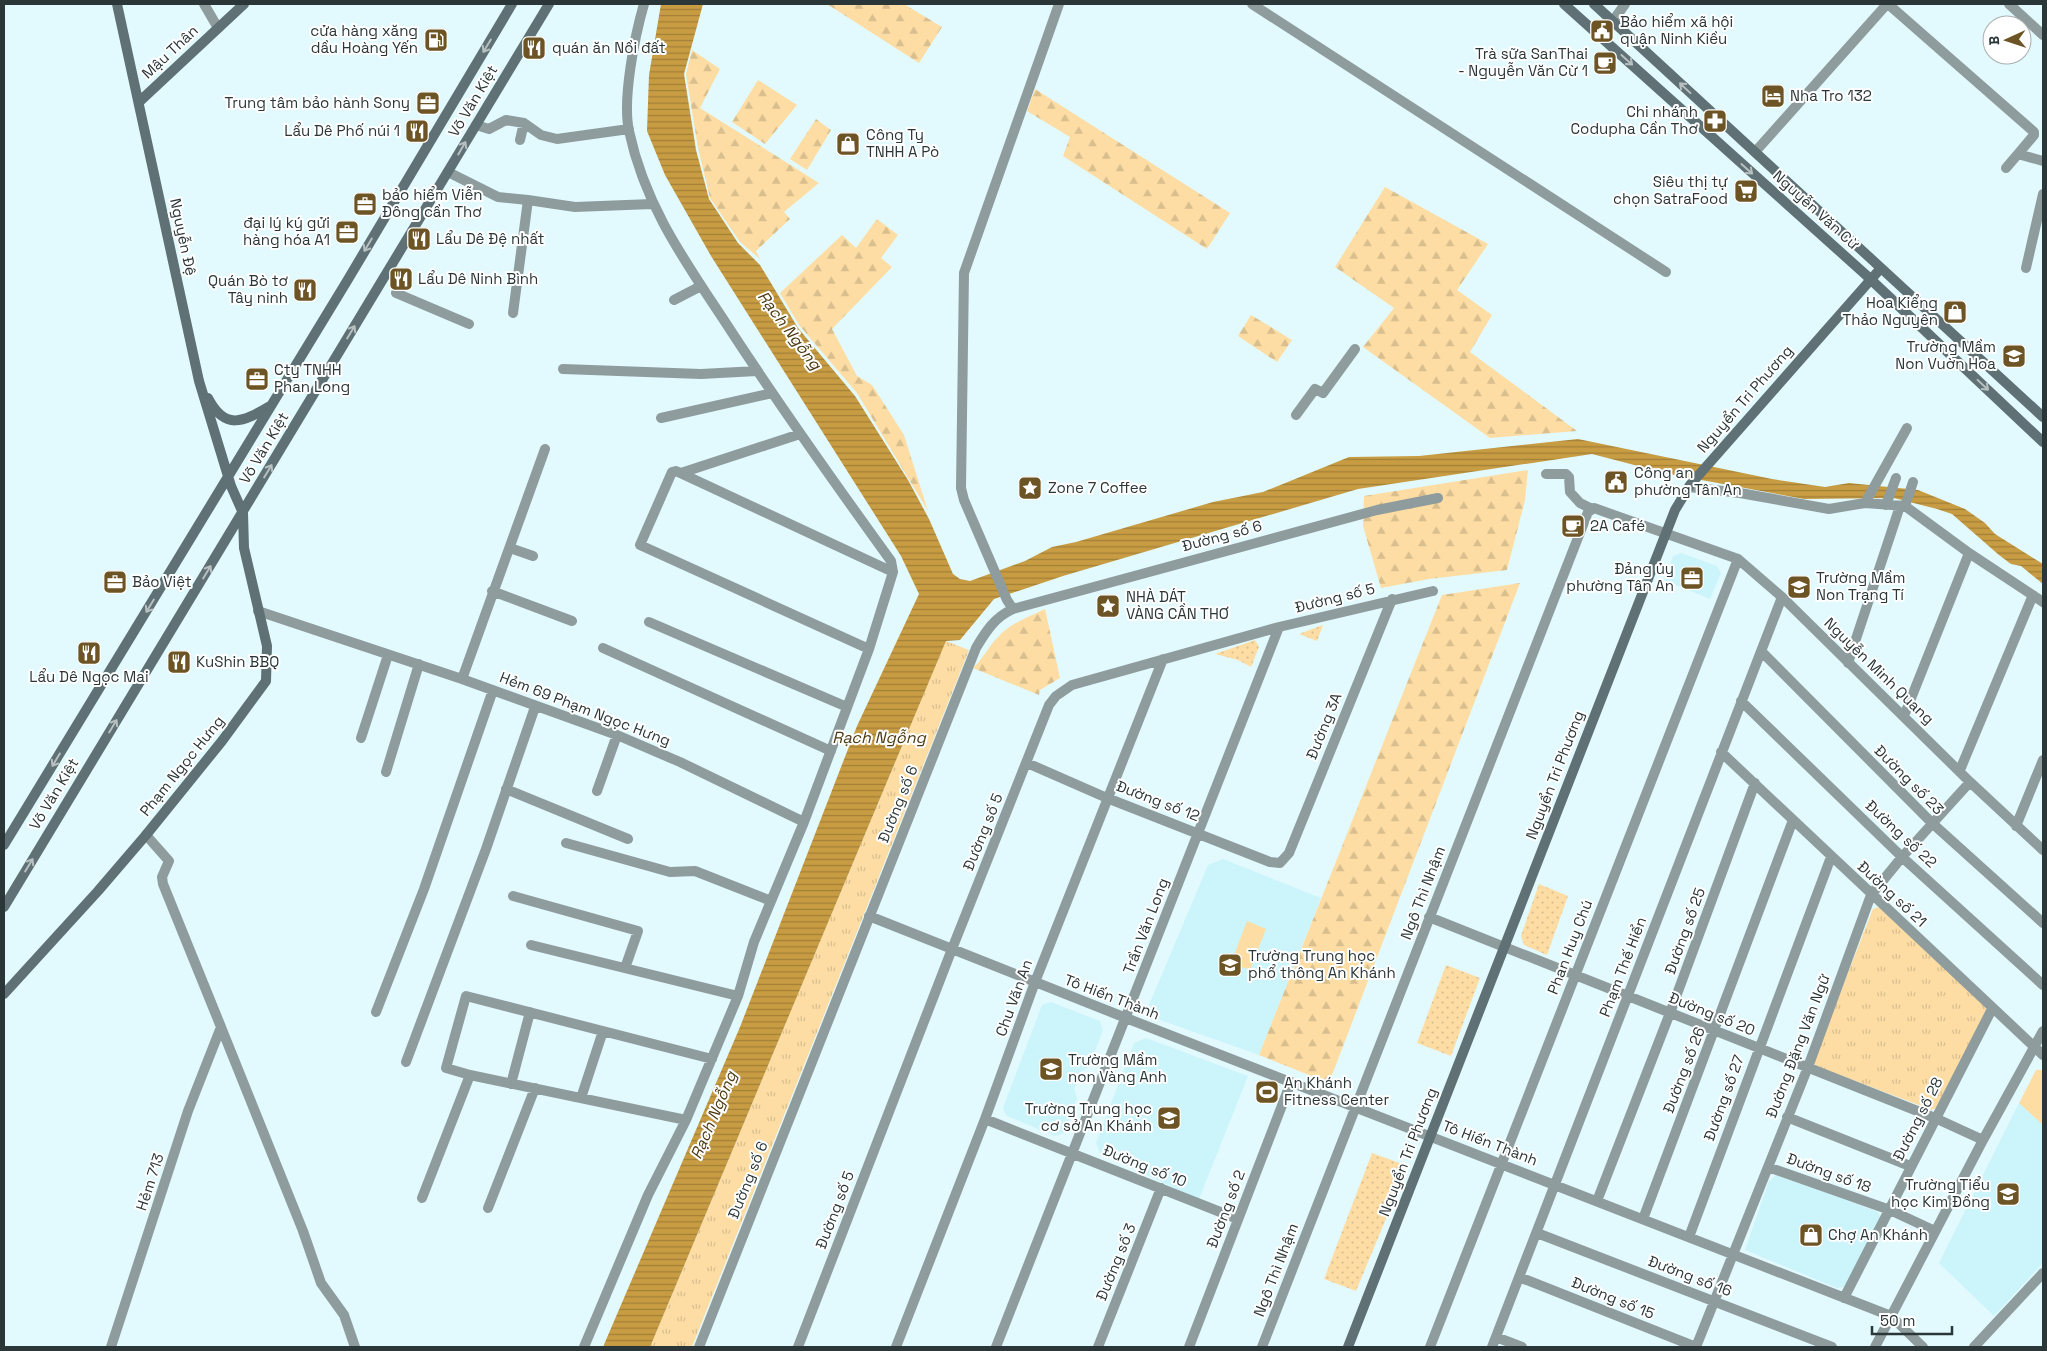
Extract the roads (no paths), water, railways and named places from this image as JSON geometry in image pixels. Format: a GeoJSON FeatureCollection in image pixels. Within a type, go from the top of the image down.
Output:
{"type":"FeatureCollection","features":[{"type":"Feature","properties":{"kind":"main road","name":"Nguyễn Đệ"},"geometry":{"type":"LineString","coordinates":[[117,4],[199,381],[228,474],[243,513]]}},
{"type":"Feature","properties":{"kind":"main road","name":"Mậu Thân"},"geometry":{"type":"LineString","coordinates":[[139,102],[244,4]]}},
{"type":"Feature","properties":{"kind":"main road","name":"Võ Văn Kiệt"},"geometry":{"type":"LineString","coordinates":[[4,845],[512,4]]}},
{"type":"Feature","properties":{"kind":"main road","name":"Võ Văn Kiệt"},"geometry":{"type":"LineString","coordinates":[[4,907],[549,4]]}},
{"type":"Feature","properties":{"kind":"main road","name":"Nguyễn Văn Cừ"},"geometry":{"type":"LineString","coordinates":[[1564,4],[1870,280],[2043,442]]}},
{"type":"Feature","properties":{"kind":"main road"},"geometry":{"type":"LineString","coordinates":[[1594,4],[2043,417]]}},
{"type":"Feature","properties":{"kind":"main road","name":"Nguyển Tri Phương"},"geometry":{"type":"LineString","coordinates":[[1348,1347],[1666,533],[1689,486],[1881,268]]}},
{"type":"Feature","properties":{"kind":"main road"},"geometry":{"type":"LineString","coordinates":[[199,381],[212,407],[222,418],[233,421],[251,417],[270,406]]}},
{"type":"Feature","properties":{"kind":"main road","name":"Phạm Ngọc Hưng"},"geometry":{"type":"LineString","coordinates":[[4,994],[98,891],[146,835],[222,741],[266,681],[267,646],[244,548],[243,513]]}},
{"type":"Feature","properties":{"kind":"street"},"geometry":{"type":"LineString","coordinates":[[204,4],[218,28]]}},
{"type":"Feature","properties":{"kind":"street"},"geometry":{"type":"LineString","coordinates":[[584,1347],[648,1195],[686,1120],[738,996],[754,942],[804,822],[869,649],[893,572],[891,561],[757,371],[671,240],[652,204],[629,129],[628,91],[644,4]]}},
{"type":"Feature","properties":{"kind":"street"},"geometry":{"type":"LineString","coordinates":[[1010,605],[964,500],[961,488],[964,272],[1059,4]]}},
{"type":"Feature","properties":{"kind":"street"},"geometry":{"type":"LineString","coordinates":[[1252,4],[1666,272]]}},
{"type":"Feature","properties":{"kind":"street"},"geometry":{"type":"LineString","coordinates":[[1613,22],[1625,4]]}},
{"type":"Feature","properties":{"kind":"street"},"geometry":{"type":"LineString","coordinates":[[1755,152],[1887,4],[2034,132],[2034,135],[2006,168]]}},
{"type":"Feature","properties":{"kind":"street"},"geometry":{"type":"LineString","coordinates":[[2009,4],[2043,35]]}},
{"type":"Feature","properties":{"kind":"street"},"geometry":{"type":"LineString","coordinates":[[476,124],[489,130],[503,120],[524,123],[541,135],[557,139],[629,129]]}},
{"type":"Feature","properties":{"kind":"street"},"geometry":{"type":"LineString","coordinates":[[520,140],[524,123]]}},
{"type":"Feature","properties":{"kind":"street"},"geometry":{"type":"LineString","coordinates":[[2018,154],[2043,160]]}},
{"type":"Feature","properties":{"kind":"street"},"geometry":{"type":"LineString","coordinates":[[448,172],[498,197],[575,207],[652,204]]}},
{"type":"Feature","properties":{"kind":"street"},"geometry":{"type":"LineString","coordinates":[[2026,268],[2043,194]]}},
{"type":"Feature","properties":{"kind":"street"},"geometry":{"type":"LineString","coordinates":[[513,313],[528,200]]}},
{"type":"Feature","properties":{"kind":"street"},"geometry":{"type":"LineString","coordinates":[[674,300],[701,286]]}},
{"type":"Feature","properties":{"kind":"street"},"geometry":{"type":"LineString","coordinates":[[396,293],[469,324]]}},
{"type":"Feature","properties":{"kind":"street"},"geometry":{"type":"LineString","coordinates":[[1296,415],[1315,389],[1322,393],[1355,349]]}},
{"type":"Feature","properties":{"kind":"street"},"geometry":{"type":"LineString","coordinates":[[563,369],[701,374],[757,371]]}},
{"type":"Feature","properties":{"kind":"street"},"geometry":{"type":"LineString","coordinates":[[661,418],[772,393]]}},
{"type":"Feature","properties":{"kind":"street"},"geometry":{"type":"LineString","coordinates":[[1866,501],[1907,428]]}},
{"type":"Feature","properties":{"kind":"street"},"geometry":{"type":"LineString","coordinates":[[681,473],[800,434]]}},
{"type":"Feature","properties":{"kind":"street"},"geometry":{"type":"LineString","coordinates":[[462,679],[492,591],[510,548],[545,449]]}},
{"type":"Feature","properties":{"kind":"street"},"geometry":{"type":"LineString","coordinates":[[869,649],[640,545],[672,472],[681,473],[893,572]]}},
{"type":"Feature","properties":{"kind":"street","name":"Nguyễn Minh Quang"},"geometry":{"type":"LineString","coordinates":[[1546,474],[1566,474],[1569,477],[1570,492],[1580,503],[1593,509],[1738,559],[1782,597],[1960,770],[1970,782],[2043,850]]}},
{"type":"Feature","properties":{"kind":"street"},"geometry":{"type":"LineString","coordinates":[[1887,502],[1894,482]]}},
{"type":"Feature","properties":{"kind":"street"},"geometry":{"type":"LineString","coordinates":[[1848,663],[1912,485]]}},
{"type":"Feature","properties":{"kind":"street"},"geometry":{"type":"LineString","coordinates":[[1689,486],[1829,509],[1866,501],[1904,505],[1969,553],[2043,602]]}},
{"type":"Feature","properties":{"kind":"street","name":"Đường số 6"},"geometry":{"type":"LineString","coordinates":[[698,1347],[976,648],[996,619],[1010,605],[1377,510],[1438,498]]}},
{"type":"Feature","properties":{"kind":"street","name":"Ngô Thì Nhậm"},"geometry":{"type":"LineString","coordinates":[[1262,1347],[1588,512],[1593,509]]}},
{"type":"Feature","properties":{"kind":"street"},"geometry":{"type":"LineString","coordinates":[[510,548],[533,556]]}},
{"type":"Feature","properties":{"kind":"street"},"geometry":{"type":"LineString","coordinates":[[1904,716],[1969,553]]}},
{"type":"Feature","properties":{"kind":"street","name":"Phan Huy Chú"},"geometry":{"type":"LineString","coordinates":[[1430,1347],[1738,559]]}},
{"type":"Feature","properties":{"kind":"street"},"geometry":{"type":"LineString","coordinates":[[492,591],[572,621]]}},
{"type":"Feature","properties":{"kind":"street","name":"Đường số 5"},"geometry":{"type":"LineString","coordinates":[[798,1347],[1049,705],[1063,689],[1072,685],[1279,627],[1392,599],[1433,591]]}},
{"type":"Feature","properties":{"kind":"street"},"geometry":{"type":"LineString","coordinates":[[1960,770],[2033,595]]}},
{"type":"Feature","properties":{"kind":"street","name":"Phạm Thế Hiển"},"geometry":{"type":"LineString","coordinates":[[1492,1347],[1782,597]]}},
{"type":"Feature","properties":{"kind":"street","name":"Đường 3A"},"geometry":{"type":"LineString","coordinates":[[1280,863],[1289,853],[1392,599]]}},
{"type":"Feature","properties":{"kind":"street","name":"Hẻm 69 Phạm Ngọc Hưng"},"geometry":{"type":"LineString","coordinates":[[258,610],[419,664],[493,690],[534,707],[617,735],[680,762],[804,822]]}},
{"type":"Feature","properties":{"kind":"street"},"geometry":{"type":"LineString","coordinates":[[649,622],[847,707]]}},
{"type":"Feature","properties":{"kind":"street","name":"Trần Văn Long"},"geometry":{"type":"LineString","coordinates":[[996,1347],[1279,627]]}},
{"type":"Feature","properties":{"kind":"street"},"geometry":{"type":"LineString","coordinates":[[603,648],[831,752]]}},
{"type":"Feature","properties":{"kind":"street","name":"Đường số 23"},"geometry":{"type":"LineString","coordinates":[[1760,651],[1932,824],[2043,923]]}},
{"type":"Feature","properties":{"kind":"street"},"geometry":{"type":"LineString","coordinates":[[361,738],[388,655]]}},
{"type":"Feature","properties":{"kind":"street","name":"Chu Văn An"},"geometry":{"type":"LineString","coordinates":[[896,1347],[985,1119],[1035,982],[1162,659]]}},
{"type":"Feature","properties":{"kind":"street"},"geometry":{"type":"LineString","coordinates":[[386,772],[419,664]]}},
{"type":"Feature","properties":{"kind":"street"},"geometry":{"type":"LineString","coordinates":[[376,1012],[424,889],[493,690]]}},
{"type":"Feature","properties":{"kind":"street","name":"Đường số 22"},"geometry":{"type":"LineString","coordinates":[[1741,701],[1902,857],[2043,985]]}},
{"type":"Feature","properties":{"kind":"street"},"geometry":{"type":"LineString","coordinates":[[406,1062],[477,875],[534,707]]}},
{"type":"Feature","properties":{"kind":"street"},"geometry":{"type":"LineString","coordinates":[[597,792],[617,735]]}},
{"type":"Feature","properties":{"kind":"street","name":"Đường số 21"},"geometry":{"type":"LineString","coordinates":[[1721,752],[2043,1055]]}},
{"type":"Feature","properties":{"kind":"street"},"geometry":{"type":"LineString","coordinates":[[2016,826],[2043,760]]}},
{"type":"Feature","properties":{"kind":"street","name":"Đường số 12"},"geometry":{"type":"LineString","coordinates":[[1027,763],[1107,798],[1270,862],[1280,863]]}},
{"type":"Feature","properties":{"kind":"street","name":"Đường Đặng Văn Ngữ"},"geometry":{"type":"LineString","coordinates":[[1696,1347],[1808,1067],[1871,895],[1902,857],[1970,782]]}},
{"type":"Feature","properties":{"kind":"street","name":"Đường số 25"},"geometry":{"type":"LineString","coordinates":[[1597,1201],[1670,1013],[1755,783]]}},
{"type":"Feature","properties":{"kind":"street"},"geometry":{"type":"LineString","coordinates":[[506,789],[628,839]]}},
{"type":"Feature","properties":{"kind":"street","name":"Đường số 26"},"geometry":{"type":"LineString","coordinates":[[1644,1219],[1794,820]]}},
{"type":"Feature","properties":{"kind":"street"},"geometry":{"type":"LineString","coordinates":[[146,835],[169,861],[162,877],[163,884],[303,1231],[321,1283],[344,1315],[355,1347]]}},
{"type":"Feature","properties":{"kind":"street"},"geometry":{"type":"LineString","coordinates":[[566,843],[670,872],[695,871],[771,901]]}},
{"type":"Feature","properties":{"kind":"street","name":"Đường số 27"},"geometry":{"type":"LineString","coordinates":[[1689,1237],[1758,1048],[1831,857]]}},
{"type":"Feature","properties":{"kind":"street"},"geometry":{"type":"LineString","coordinates":[[513,896],[638,931],[624,968]]}},
{"type":"Feature","properties":{"kind":"street","name":"Tô Hiến Thành"},"geometry":{"type":"LineString","coordinates":[[869,916],[1891,1316],[1923,1347]]}},
{"type":"Feature","properties":{"kind":"street","name":"Đường số 20"},"geometry":{"type":"LineString","coordinates":[[1429,917],[1714,1032],[1935,1118],[1983,1140]]}},
{"type":"Feature","properties":{"kind":"street"},"geometry":{"type":"LineString","coordinates":[[531,945],[738,996]]}},
{"type":"Feature","properties":{"kind":"street"},"geometry":{"type":"LineString","coordinates":[[686,1120],[511,1084],[446,1068],[466,996],[712,1059]]}},
{"type":"Feature","properties":{"kind":"street","name":"Đường số 28"},"geometry":{"type":"LineString","coordinates":[[1844,1298],[1992,1009]]}},
{"type":"Feature","properties":{"kind":"street"},"geometry":{"type":"LineString","coordinates":[[511,1084],[530,1012]]}},
{"type":"Feature","properties":{"kind":"street","name":"Hẻm 713"},"geometry":{"type":"LineString","coordinates":[[112,1347],[188,1111],[221,1027]]}},
{"type":"Feature","properties":{"kind":"street"},"geometry":{"type":"LineString","coordinates":[[581,1098],[603,1031]]}},
{"type":"Feature","properties":{"kind":"street"},"geometry":{"type":"LineString","coordinates":[[1875,1347],[1983,1140],[2043,1031]]}},
{"type":"Feature","properties":{"kind":"street"},"geometry":{"type":"LineString","coordinates":[[422,1198],[470,1075]]}},
{"type":"Feature","properties":{"kind":"street","name":"Đường số 2"},"geometry":{"type":"LineString","coordinates":[[1189,1347],[1291,1082]]}},
{"type":"Feature","properties":{"kind":"street"},"geometry":{"type":"LineString","coordinates":[[488,1208],[535,1088]]}},
{"type":"Feature","properties":{"kind":"street"},"geometry":{"type":"LineString","coordinates":[[1787,1117],[1910,1166]]}},
{"type":"Feature","properties":{"kind":"street","name":"Đường số 10"},"geometry":{"type":"LineString","coordinates":[[985,1119],[1238,1219]]}},
{"type":"Feature","properties":{"kind":"street","name":"Đường số 18"},"geometry":{"type":"LineString","coordinates":[[1768,1167],[1890,1210],[1935,1231]]}},
{"type":"Feature","properties":{"kind":"street","name":"Đường số 3"},"geometry":{"type":"LineString","coordinates":[[1098,1347],[1161,1188]]}},
{"type":"Feature","properties":{"kind":"street","name":"Đường số 16"},"geometry":{"type":"LineString","coordinates":[[1537,1232],[1832,1347]]}},
{"type":"Feature","properties":{"kind":"street"},"geometry":{"type":"LineString","coordinates":[[1974,1347],[2043,1273]]}},
{"type":"Feature","properties":{"kind":"street","name":"Đường số 15"},"geometry":{"type":"LineString","coordinates":[[1519,1277],[1696,1347]]}},
{"type":"Feature","properties":{"kind":"street"},"geometry":{"type":"LineString","coordinates":[[1496,1337],[1522,1347]]}},
{"type":"Feature","properties":{"kind":"water","name":"Rạch Ngỗng"},"geometry":{"type":"Polygon","coordinates":[[[661,4],[703,4],[684,74],[696,150],[709,199],[738,243],[760,265],[798,328],[855,396],[908,480],[929,519],[953,574],[960,579],[970,581],[1025,561],[1052,547],[1076,542],[1213,502],[1263,492],[1349,457],[1419,456],[1578,439],[1772,479],[1825,487],[1849,483],[1918,490],[1965,509],[1985,523],[1995,534],[2043,564],[2043,584],[2021,566],[2011,564],[1999,555],[1952,514],[1937,509],[1894,498],[1804,499],[1669,474],[1592,454],[1358,489],[1063,576],[994,599],[960,640],[946,641],[650,1347],[603,1347],[740,1027],[857,726],[919,594],[901,556],[711,256],[665,175],[647,131],[649,75],[661,4]]]}},
{"type":"Feature","properties":{"kind":"place","name":"Bảo hiểm xã hội quận Ninh Kiều"},"geometry":{"type":"Point","coordinates":[1602,31]}},
{"type":"Feature","properties":{"kind":"place","name":"cửa hàng xăng dầu Hoàng Yến"},"geometry":{"type":"Point","coordinates":[436,40]}},
{"type":"Feature","properties":{"kind":"place","name":"quán ăn Nồi đất"},"geometry":{"type":"Point","coordinates":[534,48]}},
{"type":"Feature","properties":{"kind":"place","name":"Trà sữa SanThai - Nguyễn Văn Cừ 1"},"geometry":{"type":"Point","coordinates":[1605,63]}},
{"type":"Feature","properties":{"kind":"place","name":"Nha Tro 132"},"geometry":{"type":"Point","coordinates":[1773,96]}},
{"type":"Feature","properties":{"kind":"place","name":"Trung tâm bảo hành Sony"},"geometry":{"type":"Point","coordinates":[428,103]}},
{"type":"Feature","properties":{"kind":"place","name":"Chi nhánh Codupha Cần Thơ"},"geometry":{"type":"Point","coordinates":[1715,121]}},
{"type":"Feature","properties":{"kind":"place","name":"Lẩu Dê Phố núi 1"},"geometry":{"type":"Point","coordinates":[417,131]}},
{"type":"Feature","properties":{"kind":"place","name":"Công Ty TNHH A Pò"},"geometry":{"type":"Point","coordinates":[848,144]}},
{"type":"Feature","properties":{"kind":"place","name":"Siêu thị tự chọn SatraFood"},"geometry":{"type":"Point","coordinates":[1746,191]}},
{"type":"Feature","properties":{"kind":"place","name":"bảo hiểm Viễn Đông cần Thơ"},"geometry":{"type":"Point","coordinates":[365,204]}},
{"type":"Feature","properties":{"kind":"place","name":"đại lý ký gửi hàng hóa A1"},"geometry":{"type":"Point","coordinates":[347,232]}},
{"type":"Feature","properties":{"kind":"place","name":"Lẩu Dê Đệ nhất"},"geometry":{"type":"Point","coordinates":[419,239]}},
{"type":"Feature","properties":{"kind":"place","name":"Lẩu Dê Ninh Bình"},"geometry":{"type":"Point","coordinates":[401,279]}},
{"type":"Feature","properties":{"kind":"place","name":"Quán Bò tơ Tây ninh"},"geometry":{"type":"Point","coordinates":[305,290]}},
{"type":"Feature","properties":{"kind":"place","name":"Hoa Kiểng Thảo Nguyên"},"geometry":{"type":"Point","coordinates":[1955,312]}},
{"type":"Feature","properties":{"kind":"place","name":"Trường Mầm Non Vuờn Hoa"},"geometry":{"type":"Point","coordinates":[2014,356]}},
{"type":"Feature","properties":{"kind":"place","name":"Cty TNHH Phan Long"},"geometry":{"type":"Point","coordinates":[257,379]}},
{"type":"Feature","properties":{"kind":"place","name":"Công an phường Tân An"},"geometry":{"type":"Point","coordinates":[1616,482]}},
{"type":"Feature","properties":{"kind":"place","name":"Zone 7 Coffee"},"geometry":{"type":"Point","coordinates":[1030,488]}},
{"type":"Feature","properties":{"kind":"place","name":"2A Café"},"geometry":{"type":"Point","coordinates":[1573,526]}},
{"type":"Feature","properties":{"kind":"place","name":"Đảng ủy phường Tân An"},"geometry":{"type":"Point","coordinates":[1692,578]}},
{"type":"Feature","properties":{"kind":"place","name":"Bảo Việt"},"geometry":{"type":"Point","coordinates":[115,582]}},
{"type":"Feature","properties":{"kind":"place","name":"Trường Mầm Non Trạng Tí"},"geometry":{"type":"Point","coordinates":[1799,587]}},
{"type":"Feature","properties":{"kind":"place","name":"NHÀ DÁT VÀNG CẦN THƠ"},"geometry":{"type":"Point","coordinates":[1108,606]}},
{"type":"Feature","properties":{"kind":"place","name":"Lẩu Dê Ngọc Mai"},"geometry":{"type":"Point","coordinates":[89,653]}},
{"type":"Feature","properties":{"kind":"place","name":"KuShin BBQ"},"geometry":{"type":"Point","coordinates":[179,662]}},
{"type":"Feature","properties":{"kind":"place","name":"Trường Trung học phổ thông An Khánh"},"geometry":{"type":"Point","coordinates":[1230,965]}},
{"type":"Feature","properties":{"kind":"place","name":"Trường Mầm non Vàng Anh"},"geometry":{"type":"Point","coordinates":[1051,1069]}},
{"type":"Feature","properties":{"kind":"place","name":"An Khánh Fitness Center"},"geometry":{"type":"Point","coordinates":[1267,1092]}},
{"type":"Feature","properties":{"kind":"place","name":"Trường Trung học cơ sở An Khánh"},"geometry":{"type":"Point","coordinates":[1169,1118]}},
{"type":"Feature","properties":{"kind":"place","name":"Trường Tiểu học Kim Đồng"},"geometry":{"type":"Point","coordinates":[2008,1194]}},
{"type":"Feature","properties":{"kind":"place","name":"Chợ An Khánh"},"geometry":{"type":"Point","coordinates":[1811,1235]}}]}
